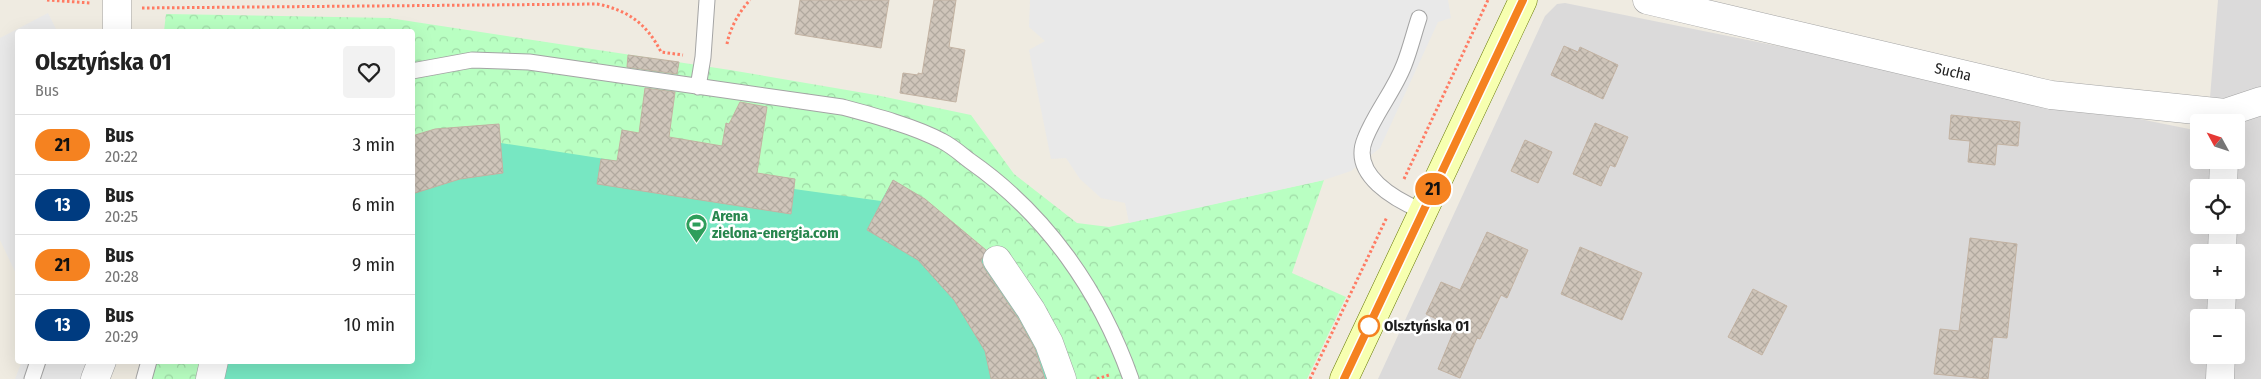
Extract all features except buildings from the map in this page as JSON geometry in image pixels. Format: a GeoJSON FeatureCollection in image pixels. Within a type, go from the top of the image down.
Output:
{"type":"FeatureCollection","features":[{"type":"Feature","properties":{"kind":"street"},"geometry":{"type":"LineString","coordinates":[[1344,379],[1523,0]]}},
{"type":"Feature","properties":{"kind":"street","name":"Sucha"},"geometry":{"type":"LineString","coordinates":[[1647,0],[2051,95],[2195,114]]}},
{"type":"Feature","properties":{"kind":"street","name":"Sucha"},"geometry":{"type":"LineString","coordinates":[[2234,114],[2261,102]]}},
{"type":"Feature","properties":{"kind":"street"},"geometry":{"type":"LineString","coordinates":[[997,260],[1031,310],[1049,343],[1062,379]]}},
{"type":"Feature","properties":{"kind":"street"},"geometry":{"type":"LineString","coordinates":[[95,379],[101,364]]}},
{"type":"Feature","properties":{"kind":"street"},"geometry":{"type":"LineString","coordinates":[[210,379],[213,364]]}},
{"type":"Feature","properties":{"kind":"street"},"geometry":{"type":"LineString","coordinates":[[2220,379],[2221,364]]}},
{"type":"Feature","properties":{"kind":"lane"},"geometry":{"type":"LineString","coordinates":[[698,87],[703,58],[707,0]]}},
{"type":"Feature","properties":{"kind":"lane"},"geometry":{"type":"LineString","coordinates":[[1419,18],[1404,65],[1364,141],[1363,162],[1384,191],[1401,202],[1422,211]]}},
{"type":"Feature","properties":{"kind":"lane"},"geometry":{"type":"LineString","coordinates":[[415,70],[472,60],[529,62],[842,107],[882,118],[942,141],[995,178],[1041,222],[1080,273],[1108,321],[1131,379]]}},
{"type":"Feature","properties":{"kind":"lane"},"geometry":{"type":"LineString","coordinates":[[32,379],[37,364]]}},
{"type":"Feature","properties":{"kind":"lane"},"geometry":{"type":"LineString","coordinates":[[144,379],[148,364]]}},
{"type":"Feature","properties":{"kind":"path"},"geometry":{"type":"LineString","coordinates":[[47,0],[117,12],[145,8],[597,4],[615,8],[630,16],[653,38],[661,52],[703,58],[725,52],[728,35],[740,11],[750,0]]}},
{"type":"Feature","properties":{"kind":"shaded area"},"geometry":{"type":"Polygon","coordinates":[[[1030,0],[1448,0],[1451,18],[1438,22],[1380,148],[1351,171],[1324,180],[1129,223],[1125,203],[1101,198],[1080,179],[1066,158],[1051,159],[1029,50],[1045,41],[1029,27],[1030,0]]]}},
{"type":"Feature","properties":{"kind":"shaded area"},"geometry":{"type":"Polygon","coordinates":[[[2218,0],[2261,0],[2261,379],[1378,379],[1545,16],[1557,4],[1565,3],[2190,129],[2190,169],[2245,169],[2245,114],[2209,114],[2218,0]]]}},
{"type":"Feature","properties":{"kind":"shaded area"},"geometry":{"type":"Polygon","coordinates":[[[48,13],[56,29],[17,29],[48,13]]]}},
{"type":"Feature","properties":{"kind":"shaded area"},"geometry":{"type":"Polygon","coordinates":[[[15,30],[15,272],[0,240],[0,38],[15,30]]]}},
{"type":"Feature","properties":{"kind":"shaded area"},"geometry":{"type":"Polygon","coordinates":[[[21,364],[86,364],[81,379],[15,379],[21,364]]]}},
{"type":"Feature","properties":{"kind":"green space"},"geometry":{"type":"Polygon","coordinates":[[[166,14],[389,18],[730,70],[876,95],[971,115],[1014,174],[1077,223],[1109,227],[1324,180],[1292,273],[1346,297],[1307,379],[136,379],[142,364],[415,364],[415,29],[164,29],[166,14]]]}},
{"type":"Feature","properties":{"kind":"green space","name":"Arena zielona-energia.com"},"geometry":{"type":"Polygon","coordinates":[[[499,124],[501,143],[768,184],[769,175],[795,179],[794,189],[881,201],[893,180],[925,199],[997,260],[1062,379],[210,379],[213,364],[415,364],[415,135],[435,129],[499,124]]]}},
{"type":"Feature","properties":{"kind":"bus line","name":"21"},"geometry":{"type":"LineString","coordinates":[[1344,379],[1523,0]]}},
{"type":"Feature","properties":{"kind":"place","name":"Arena zielona-energia.com"},"geometry":{"type":"Point","coordinates":[696,244]}},
{"type":"Feature","properties":{"kind":"place","name":"Olsztyńska 01"},"geometry":{"type":"Point","coordinates":[1369,326]}}]}
